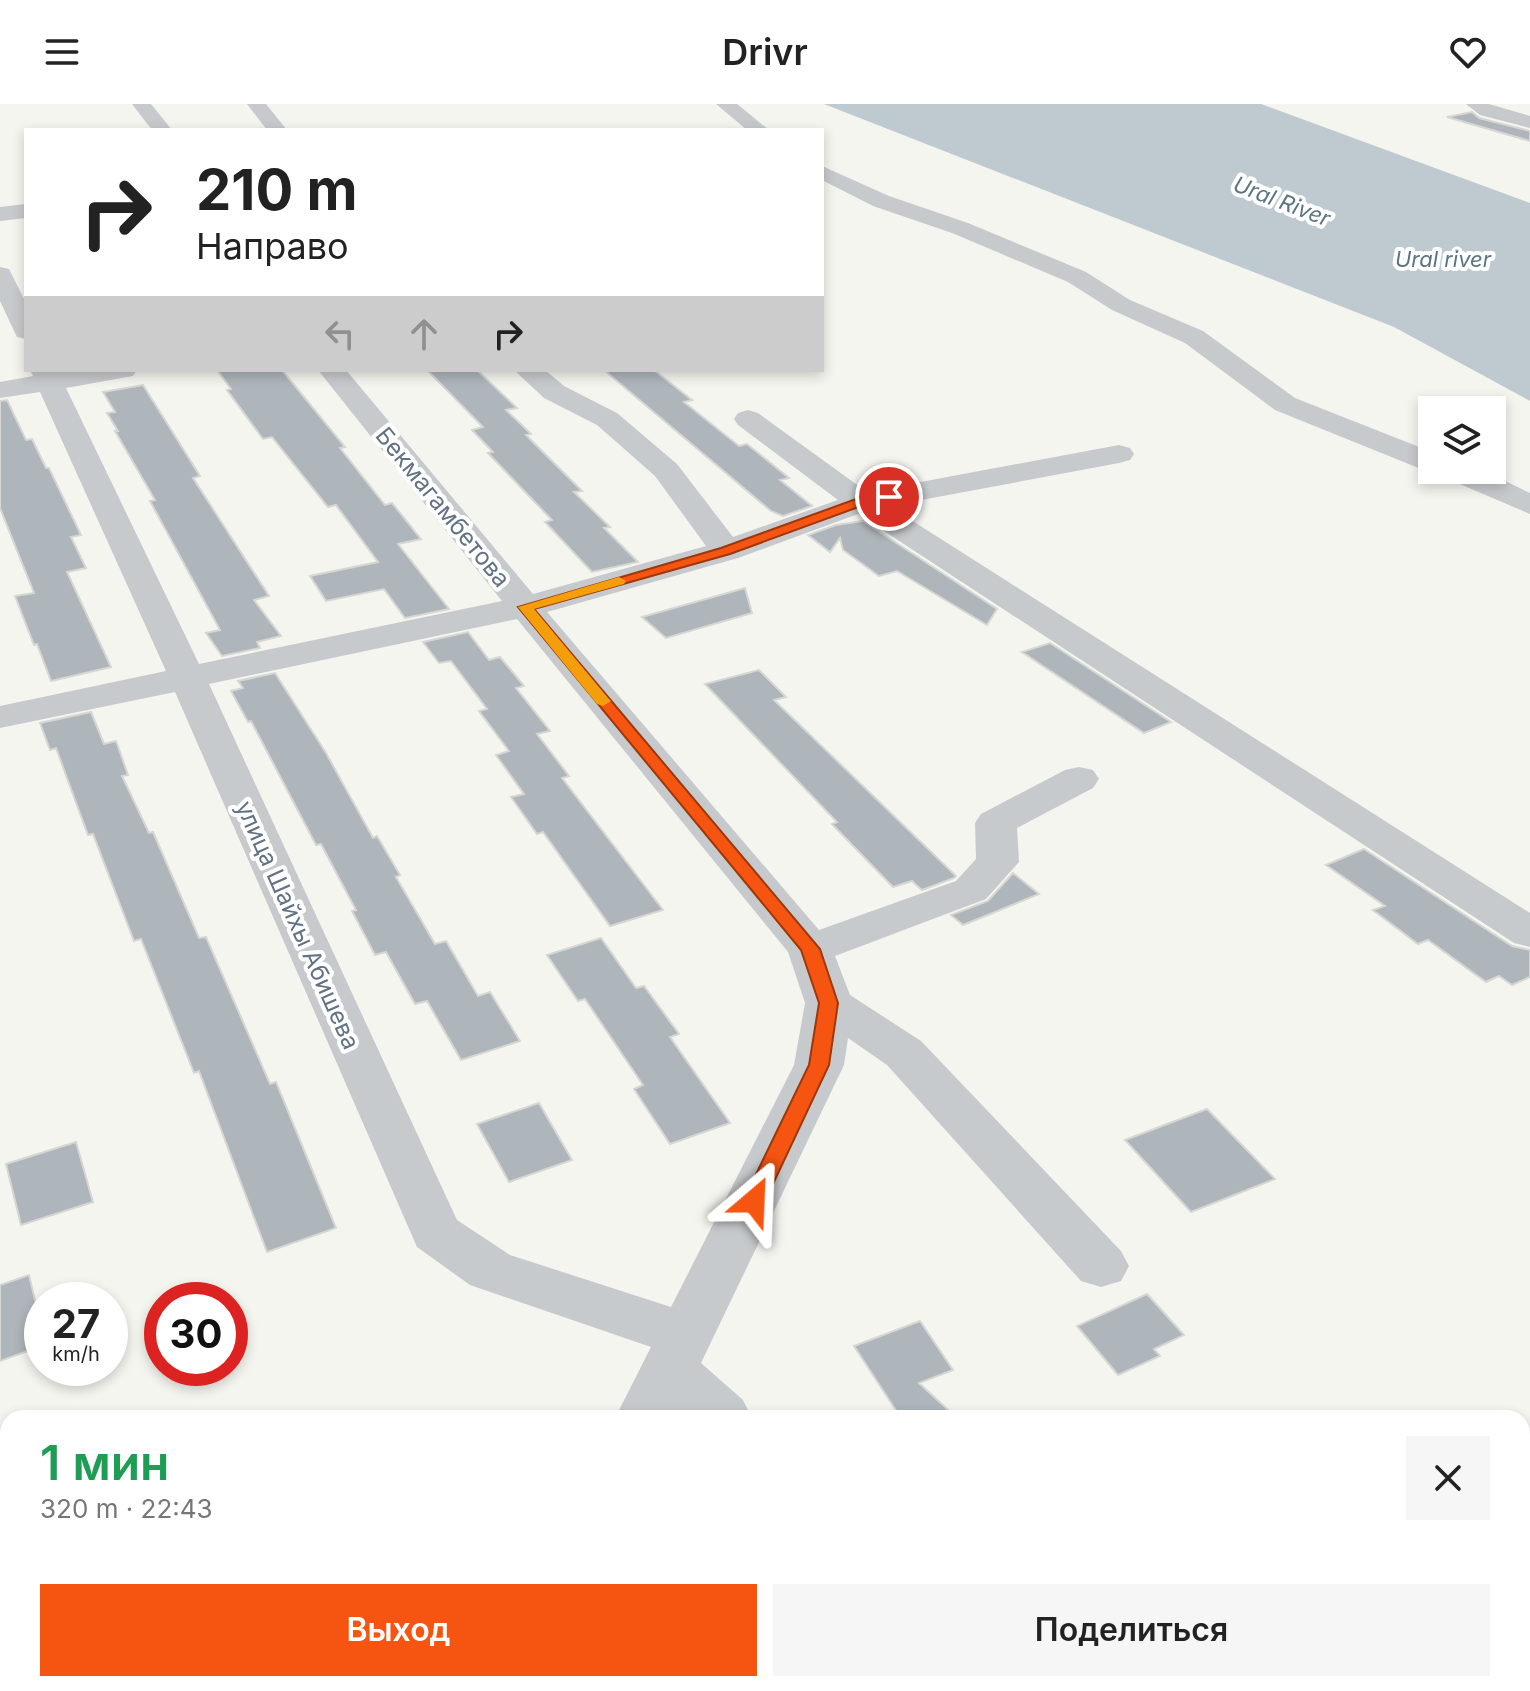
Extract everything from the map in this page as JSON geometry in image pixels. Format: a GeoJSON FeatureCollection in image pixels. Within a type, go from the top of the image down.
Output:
{"type":"FeatureCollection","features":[{"type":"Feature","properties":{"kind":"street"},"geometry":{"type":"LineString","coordinates":[[141,104],[160,128]]}},
{"type":"Feature","properties":{"kind":"street"},"geometry":{"type":"LineString","coordinates":[[256,104],[275,128]]}},
{"type":"Feature","properties":{"kind":"street"},"geometry":{"type":"LineString","coordinates":[[725,104],[756,128]]}},
{"type":"Feature","properties":{"kind":"street"},"geometry":{"type":"LineString","coordinates":[[1475,104],[1487,111],[1530,122]]}},
{"type":"Feature","properties":{"kind":"street"},"geometry":{"type":"LineString","coordinates":[[824,173],[881,201],[960,228],[1077,277],[1121,305],[1194,337],[1285,404],[1418,457]]}},
{"type":"Feature","properties":{"kind":"street"},"geometry":{"type":"LineString","coordinates":[[0,214],[24,211]]}},
{"type":"Feature","properties":{"kind":"street"},"geometry":{"type":"LineString","coordinates":[[0,274],[24,327]]}},
{"type":"Feature","properties":{"kind":"street"},"geometry":{"type":"LineString","coordinates":[[0,390],[46,376],[97,372]]}},
{"type":"Feature","properties":{"kind":"street","name":"Бекмагамбетова"},"geometry":{"type":"LineString","coordinates":[[334,372],[810,949],[829,1003],[819,1065],[667,1375]]}},
{"type":"Feature","properties":{"kind":"street"},"geometry":{"type":"LineString","coordinates":[[530,372],[554,392],[607,419],[666,470],[726,551]]}},
{"type":"Feature","properties":{"kind":"street","name":"улица Шайхы Абишева"},"geometry":{"type":"LineString","coordinates":[[46,376],[187,677],[436,1233],[490,1270],[667,1375]]}},
{"type":"Feature","properties":{"kind":"street"},"geometry":{"type":"LineString","coordinates":[[748,419],[861,502],[1530,933]]}},
{"type":"Feature","properties":{"kind":"street"},"geometry":{"type":"LineString","coordinates":[[0,717],[525,607],[726,551],[861,502],[1119,454]]}},
{"type":"Feature","properties":{"kind":"street"},"geometry":{"type":"LineString","coordinates":[[1490,484],[1530,505]]}},
{"type":"Feature","properties":{"kind":"street"},"geometry":{"type":"LineString","coordinates":[[810,949],[971,890],[998,862],[996,823],[1079,779]]}},
{"type":"Feature","properties":{"kind":"street"},"geometry":{"type":"LineString","coordinates":[[829,1003],[904,1053],[1101,1266]]}},
{"type":"Feature","properties":{"kind":"street"},"geometry":{"type":"LineString","coordinates":[[667,1375],[712,1410]]}},
{"type":"Feature","properties":{"kind":"water","name":"Ural river"},"geometry":{"type":"Polygon","coordinates":[[[824,104],[1261,104],[1530,203],[1530,401],[1394,327],[824,104]]]}},
{"type":"Feature","properties":{"kind":"building"},"geometry":{"type":"Polygon","coordinates":[[[1472,112],[1479,118],[1530,131],[1530,141],[1447,117],[1472,112]]]}},
{"type":"Feature","properties":{"kind":"building"},"geometry":{"type":"Polygon","coordinates":[[[218,372],[284,372],[345,447],[340,448],[385,505],[392,503],[421,539],[398,544],[449,609],[405,618],[384,589],[326,601],[310,576],[378,562],[336,505],[328,507],[272,437],[263,439],[227,390],[231,389],[218,372]]]}},
{"type":"Feature","properties":{"kind":"building"},"geometry":{"type":"Polygon","coordinates":[[[429,372],[479,372],[517,408],[506,410],[531,434],[526,435],[582,491],[574,492],[610,527],[604,528],[638,562],[592,572],[545,522],[552,520],[488,453],[493,452],[472,430],[483,427],[429,372]]]}},
{"type":"Feature","properties":{"kind":"building"},"geometry":{"type":"Polygon","coordinates":[[[606,372],[657,372],[692,400],[684,402],[739,446],[747,444],[789,478],[780,480],[812,506],[783,516],[771,511],[606,372]]]}},
{"type":"Feature","properties":{"kind":"building"},"geometry":{"type":"Polygon","coordinates":[[[143,385],[200,476],[193,478],[269,596],[254,600],[281,636],[257,642],[260,648],[222,656],[206,633],[220,630],[150,501],[155,500],[115,431],[118,431],[107,413],[115,412],[103,392],[143,385]]]}},
{"type":"Feature","properties":{"kind":"building"},"geometry":{"type":"Polygon","coordinates":[[[7,400],[26,440],[32,439],[46,468],[49,468],[81,535],[71,537],[86,568],[67,572],[111,667],[51,681],[37,644],[34,645],[15,596],[34,593],[0,508],[0,401],[7,400]]]}},
{"type":"Feature","properties":{"kind":"building"},"geometry":{"type":"Polygon","coordinates":[[[863,521],[997,609],[987,625],[897,571],[879,576],[843,550],[840,538],[830,552],[808,535],[836,525],[863,521]]]}},
{"type":"Feature","properties":{"kind":"building"},"geometry":{"type":"Polygon","coordinates":[[[745,588],[752,613],[666,638],[642,617],[745,588]]]}},
{"type":"Feature","properties":{"kind":"building"},"geometry":{"type":"Polygon","coordinates":[[[468,632],[489,660],[500,657],[524,686],[516,688],[550,731],[537,734],[569,776],[562,778],[663,910],[610,926],[543,832],[537,834],[511,797],[524,794],[496,755],[509,751],[479,711],[487,709],[451,661],[439,663],[423,642],[468,632]]]}},
{"type":"Feature","properties":{"kind":"building"},"geometry":{"type":"Polygon","coordinates":[[[1050,643],[1171,722],[1144,733],[1022,652],[1050,643]]]}},
{"type":"Feature","properties":{"kind":"building"},"geometry":{"type":"Polygon","coordinates":[[[759,670],[786,697],[774,700],[956,876],[954,878],[922,890],[912,881],[893,887],[832,824],[837,822],[705,684],[759,670]]]}},
{"type":"Feature","properties":{"kind":"building"},"geometry":{"type":"Polygon","coordinates":[[[275,673],[326,753],[373,838],[377,836],[400,875],[396,877],[435,944],[446,941],[478,996],[490,992],[520,1041],[461,1060],[427,1001],[415,1004],[386,952],[375,955],[352,911],[356,910],[321,844],[316,845],[251,721],[248,722],[231,691],[243,688],[238,681],[275,673]]]}},
{"type":"Feature","properties":{"kind":"building"},"geometry":{"type":"Polygon","coordinates":[[[91,712],[104,744],[116,741],[128,775],[122,776],[149,833],[153,832],[199,938],[206,937],[270,1084],[276,1082],[336,1228],[267,1252],[199,1071],[194,1073],[141,939],[134,941],[93,834],[88,835],[56,748],[50,750],[40,723],[91,712]]]}},
{"type":"Feature","properties":{"kind":"building"},"geometry":{"type":"Polygon","coordinates":[[[1364,849],[1512,946],[1530,950],[1530,977],[1512,985],[1499,976],[1486,982],[1428,940],[1418,944],[1373,910],[1385,906],[1326,865],[1364,849]]]}},
{"type":"Feature","properties":{"kind":"building"},"geometry":{"type":"Polygon","coordinates":[[[1013,873],[1039,894],[963,925],[951,915],[988,901],[1013,873]]]}},
{"type":"Feature","properties":{"kind":"building"},"geometry":{"type":"Polygon","coordinates":[[[601,938],[636,988],[644,986],[679,1034],[670,1037],[730,1123],[670,1144],[634,1089],[643,1085],[585,999],[578,1001],[547,955],[601,938]]]}},
{"type":"Feature","properties":{"kind":"building"},"geometry":{"type":"Polygon","coordinates":[[[539,1103],[572,1160],[509,1182],[477,1124],[539,1103]]]}},
{"type":"Feature","properties":{"kind":"building"},"geometry":{"type":"Polygon","coordinates":[[[1207,1109],[1275,1179],[1191,1212],[1125,1140],[1207,1109]]]}},
{"type":"Feature","properties":{"kind":"building"},"geometry":{"type":"Polygon","coordinates":[[[76,1142],[93,1202],[21,1225],[6,1164],[76,1142]]]}},
{"type":"Feature","properties":{"kind":"building"},"geometry":{"type":"Polygon","coordinates":[[[29,1275],[31,1282],[24,1282],[24,1352],[0,1361],[0,1285],[29,1275]]]}},
{"type":"Feature","properties":{"kind":"building"},"geometry":{"type":"Polygon","coordinates":[[[1147,1294],[1184,1335],[1154,1349],[1160,1356],[1118,1375],[1077,1326],[1147,1294]]]}},
{"type":"Feature","properties":{"kind":"building"},"geometry":{"type":"Polygon","coordinates":[[[920,1321],[953,1370],[919,1383],[948,1410],[896,1410],[854,1346],[920,1321]]]}},
{"type":"Feature","properties":{"kind":"slow traffic"},"geometry":{"type":"LineString","coordinates":[[603,701],[525,607],[619,581]]}},
{"type":"Feature","properties":{"kind":"route"},"geometry":{"type":"LineString","coordinates":[[754,1201],[819,1065],[829,1003],[810,949],[525,607],[726,551],[861,502],[889,497]]}},
{"type":"Feature","properties":{"kind":"water label","name":"Ural River"},"geometry":{"type":"Point","coordinates":[1282,201]}}]}
